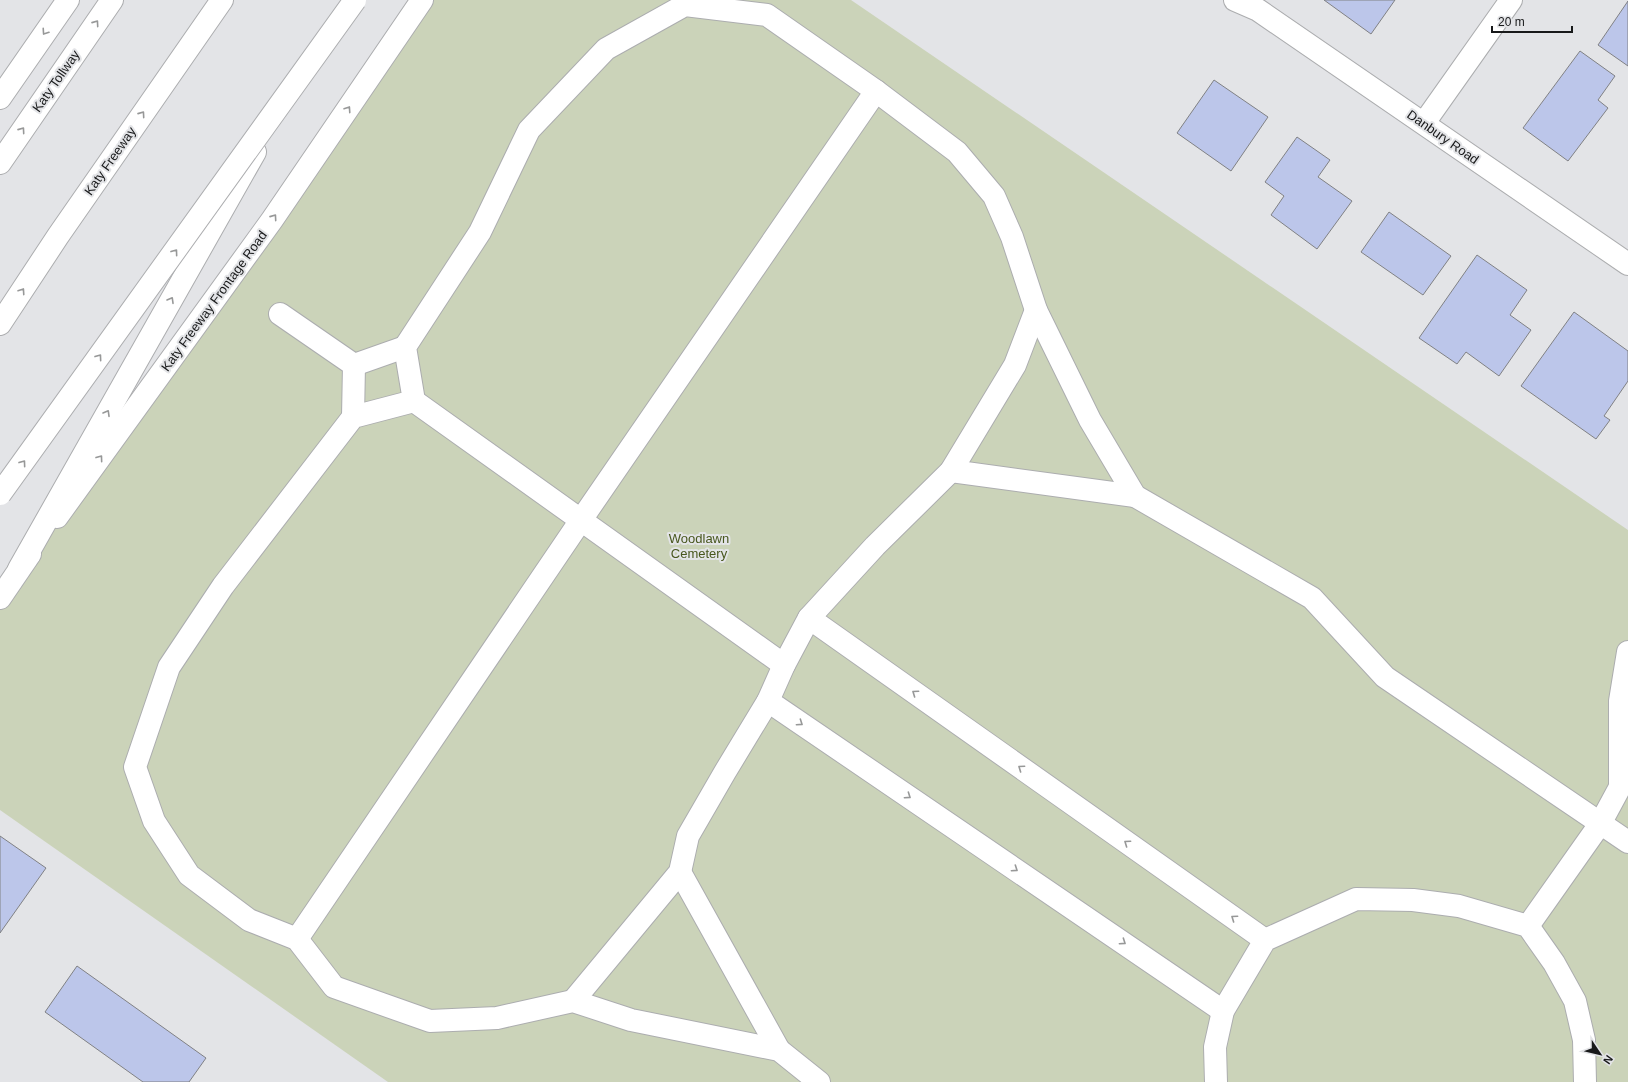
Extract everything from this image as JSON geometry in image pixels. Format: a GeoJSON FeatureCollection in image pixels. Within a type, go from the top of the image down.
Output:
{"type":"FeatureCollection","features":[{"type":"Feature","properties":{"kind":"main road"},"geometry":{"type":"LineString","coordinates":[[0,98],[68,0]]}},
{"type":"Feature","properties":{"kind":"main road","name":"Katy Tollway"},"geometry":{"type":"LineString","coordinates":[[0,162],[112,0]]}},
{"type":"Feature","properties":{"kind":"main road","name":"Katy Freeway"},"geometry":{"type":"LineString","coordinates":[[0,324],[58,236],[222,0]]}},
{"type":"Feature","properties":{"kind":"main road"},"geometry":{"type":"LineString","coordinates":[[19,569],[341,0]]}},
{"type":"Feature","properties":{"kind":"main road"},"geometry":{"type":"LineString","coordinates":[[0,494],[356,0]]}},
{"type":"Feature","properties":{"kind":"main road","name":"Katy Freeway Frontage Road"},"geometry":{"type":"LineString","coordinates":[[0,598],[19,569],[268,226],[422,0]]}},
{"type":"Feature","properties":{"kind":"main road","name":"Danbury Road"},"geometry":{"type":"LineString","coordinates":[[1235,0],[1258,10],[1628,264]]}},
{"type":"Feature","properties":{"kind":"main road"},"geometry":{"type":"LineString","coordinates":[[1424,123],[1511,0]]}},
{"type":"Feature","properties":{"kind":"main road"},"geometry":{"type":"LineString","coordinates":[[354,365],[405,347],[480,232],[529,130],[606,49],[685,5],[766,14],[876,91],[956,152],[994,196],[1012,237],[1036,310],[1090,420],[1135,496]]}},
{"type":"Feature","properties":{"kind":"main road"},"geometry":{"type":"LineString","coordinates":[[297,939],[581,520],[876,91]]}},
{"type":"Feature","properties":{"kind":"main road"},"geometry":{"type":"LineString","coordinates":[[573,1001],[680,872],[688,836],[724,772],[768,701],[784,665],[808,618],[875,546],[951,471],[1015,365],[1036,310]]}},
{"type":"Feature","properties":{"kind":"main road"},"geometry":{"type":"LineString","coordinates":[[280,314],[354,365]]}},
{"type":"Feature","properties":{"kind":"main road"},"geometry":{"type":"LineString","coordinates":[[405,347],[414,401],[784,665]]}},
{"type":"Feature","properties":{"kind":"main road"},"geometry":{"type":"LineString","coordinates":[[354,365],[353,417],[223,586],[169,667],[135,767],[154,820],[189,875],[249,920],[297,939],[334,987],[430,1021],[497,1018],[573,1001],[631,1020],[779,1050]]}},
{"type":"Feature","properties":{"kind":"main road"},"geometry":{"type":"LineString","coordinates":[[353,417],[414,401]]}},
{"type":"Feature","properties":{"kind":"main road"},"geometry":{"type":"LineString","coordinates":[[951,471],[1135,496],[1312,598],[1385,677],[1628,842]]}},
{"type":"Feature","properties":{"kind":"main road"},"geometry":{"type":"LineString","coordinates":[[808,618],[1266,940]]}},
{"type":"Feature","properties":{"kind":"main road"},"geometry":{"type":"LineString","coordinates":[[1528,926],[1600,824],[1624,785],[1620,701],[1628,652]]}},
{"type":"Feature","properties":{"kind":"main road"},"geometry":{"type":"LineString","coordinates":[[768,701],[1223,1011]]}},
{"type":"Feature","properties":{"kind":"main road"},"geometry":{"type":"LineString","coordinates":[[680,872],[779,1050],[819,1082]]}},
{"type":"Feature","properties":{"kind":"main road"},"geometry":{"type":"LineString","coordinates":[[1216,1082],[1215,1047],[1223,1011],[1266,940],[1356,899],[1413,900],[1460,906],[1528,926],[1554,963],[1575,1001],[1584,1040],[1585,1082]]}},
{"type":"Feature","properties":{"kind":"green space","name":"Woodlawn Cemetery"},"geometry":{"type":"Polygon","coordinates":[[[423,0],[851,0],[1628,530],[1628,1082],[388,1082],[0,810],[0,599],[423,0]]]}},
{"type":"Feature","properties":{"kind":"building"},"geometry":{"type":"Polygon","coordinates":[[[1324,0],[1395,0],[1371,34],[1324,0]]]}},
{"type":"Feature","properties":{"kind":"building"},"geometry":{"type":"Polygon","coordinates":[[[1628,1],[1628,66],[1598,45],[1628,1]]]}},
{"type":"Feature","properties":{"kind":"building"},"geometry":{"type":"Polygon","coordinates":[[[1580,51],[1615,76],[1598,100],[1608,108],[1568,161],[1523,128],[1580,51]]]}},
{"type":"Feature","properties":{"kind":"building"},"geometry":{"type":"Polygon","coordinates":[[[1214,80],[1268,117],[1231,171],[1177,133],[1214,80]]]}},
{"type":"Feature","properties":{"kind":"building"},"geometry":{"type":"Polygon","coordinates":[[[1297,137],[1330,160],[1318,177],[1352,201],[1317,249],[1271,215],[1284,196],[1265,182],[1297,137]]]}},
{"type":"Feature","properties":{"kind":"building"},"geometry":{"type":"Polygon","coordinates":[[[1389,212],[1451,256],[1423,295],[1361,252],[1389,212]]]}},
{"type":"Feature","properties":{"kind":"building"},"geometry":{"type":"Polygon","coordinates":[[[1477,255],[1527,290],[1510,315],[1531,330],[1499,376],[1466,352],[1457,364],[1419,338],[1477,255]]]}},
{"type":"Feature","properties":{"kind":"building"},"geometry":{"type":"Polygon","coordinates":[[[1574,312],[1628,351],[1628,381],[1604,416],[1610,420],[1596,439],[1521,386],[1574,312]]]}},
{"type":"Feature","properties":{"kind":"building"},"geometry":{"type":"Polygon","coordinates":[[[0,836],[46,868],[0,933],[0,836]]]}},
{"type":"Feature","properties":{"kind":"building"},"geometry":{"type":"Polygon","coordinates":[[[77,966],[206,1058],[189,1082],[143,1082],[45,1012],[77,966]]]}}]}
